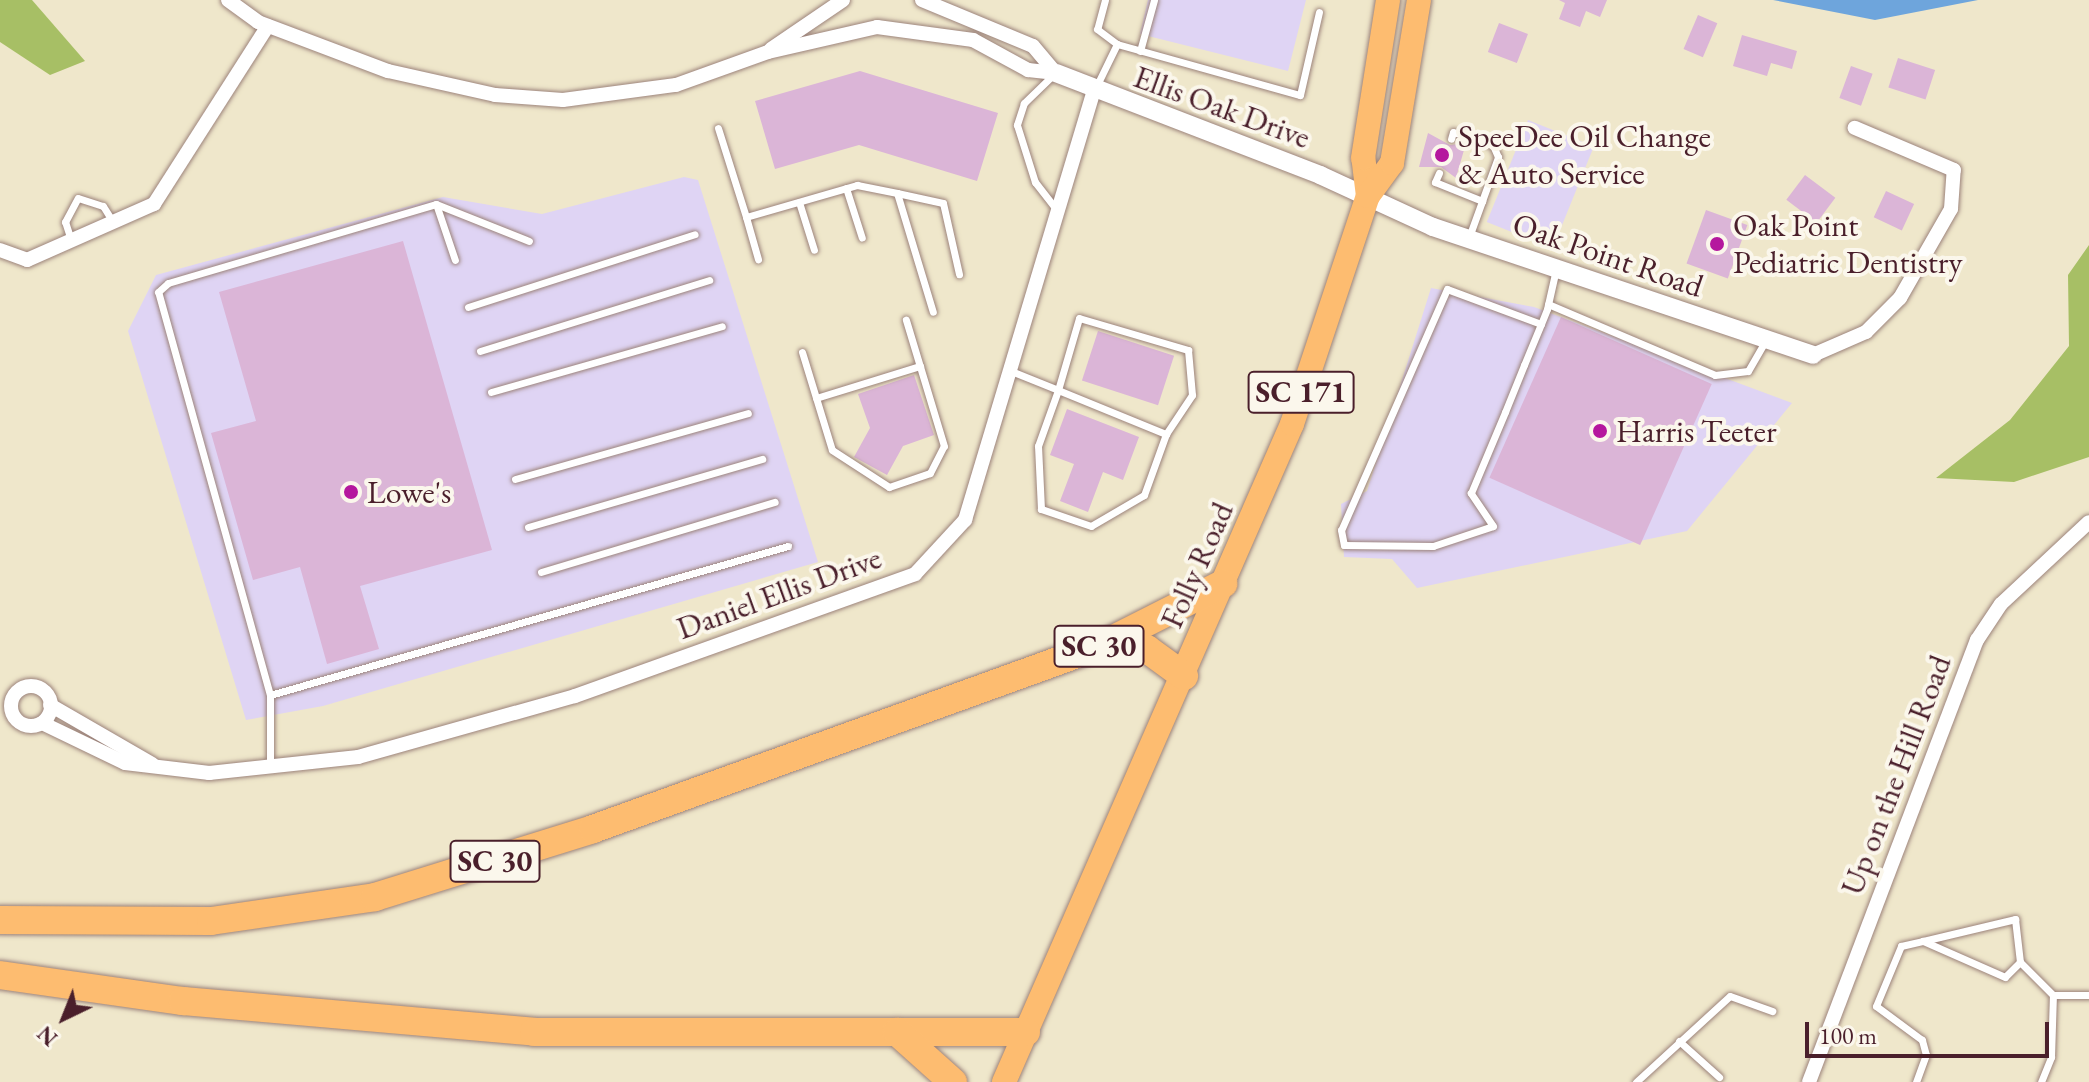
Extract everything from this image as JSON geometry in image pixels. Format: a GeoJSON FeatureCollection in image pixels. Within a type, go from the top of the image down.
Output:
{"type":"FeatureCollection","features":[{"type":"Feature","properties":{"kind":"highway","name":"SC 30"},"geometry":{"type":"LineString","coordinates":[[0,920],[211,921],[375,897],[579,834],[1093,648],[1223,584]]}},
{"type":"Feature","properties":{"kind":"highway"},"geometry":{"type":"LineString","coordinates":[[1093,648],[1147,649],[1184,676]]}},
{"type":"Feature","properties":{"kind":"highway"},"geometry":{"type":"LineString","coordinates":[[0,975],[183,1001],[534,1032],[1026,1032]]}},
{"type":"Feature","properties":{"kind":"highway"},"geometry":{"type":"LineString","coordinates":[[897,1032],[953,1082]]}},
{"type":"Feature","properties":{"kind":"main road","name":"Folly Road"},"geometry":{"type":"LineString","coordinates":[[1368,196],[1363,158],[1388,0]]}},
{"type":"Feature","properties":{"kind":"main road","name":"Folly Road"},"geometry":{"type":"LineString","coordinates":[[1004,1082],[1292,424],[1368,196],[1392,163],[1419,0]]}},
{"type":"Feature","properties":{"kind":"street","name":"Ellis Oak Drive"},"geometry":{"type":"LineString","coordinates":[[228,0],[268,26],[442,85],[563,100],[676,85],[768,52],[877,27],[929,29],[973,40],[1028,70],[1056,73],[1093,92],[1368,196]]}},
{"type":"Feature","properties":{"kind":"street","name":"Ellis Oak Drive"},"geometry":{"type":"LineString","coordinates":[[768,52],[843,0]]}},
{"type":"Feature","properties":{"kind":"street","name":"Ellis Oak Drive"},"geometry":{"type":"LineString","coordinates":[[922,0],[1033,46],[1056,73]]}},
{"type":"Feature","properties":{"kind":"street"},"geometry":{"type":"LineString","coordinates":[[0,250],[27,260],[113,222],[164,193],[268,26]]}},
{"type":"Feature","properties":{"kind":"street","name":"Daniel Ellis Drive"},"geometry":{"type":"LineString","coordinates":[[156,767],[50,705],[34,687],[6,699],[18,721],[42,723],[112,758],[156,767],[270,769],[441,738],[915,574],[965,520],[1093,92]]}},
{"type":"Feature","properties":{"kind":"street","name":"Oak Point Road"},"geometry":{"type":"LineString","coordinates":[[1368,196],[1468,239],[1556,267],[1764,343],[1813,355],[1866,332],[1900,298],[1951,209],[1954,170],[1855,128]]}},
{"type":"Feature","properties":{"kind":"street","name":"Up on the Hill Road"},"geometry":{"type":"LineString","coordinates":[[1809,1082],[1977,640],[2011,594],[2089,522]]}},
{"type":"Feature","properties":{"kind":"street"},"geometry":{"type":"LineString","coordinates":[[42,723],[50,705]]}},
{"type":"Feature","properties":{"kind":"lane"},"geometry":{"type":"LineString","coordinates":[[1105,0],[1097,29],[1117,44],[1300,95],[1319,12]]}},
{"type":"Feature","properties":{"kind":"lane"},"geometry":{"type":"LineString","coordinates":[[1140,51],[1154,0]]}},
{"type":"Feature","properties":{"kind":"lane"},"geometry":{"type":"LineString","coordinates":[[1093,92],[1117,44]]}},
{"type":"Feature","properties":{"kind":"lane"},"geometry":{"type":"LineString","coordinates":[[1056,73],[1024,103],[1017,125],[1035,182],[1058,211]]}},
{"type":"Feature","properties":{"kind":"lane"},"geometry":{"type":"LineString","coordinates":[[718,128],[758,259]]}},
{"type":"Feature","properties":{"kind":"lane"},"geometry":{"type":"LineString","coordinates":[[1451,139],[1453,132],[1493,145],[1498,157],[1468,239]]}},
{"type":"Feature","properties":{"kind":"lane"},"geometry":{"type":"LineString","coordinates":[[1439,173],[1435,182],[1482,201]]}},
{"type":"Feature","properties":{"kind":"lane"},"geometry":{"type":"LineString","coordinates":[[746,217],[846,188],[897,193],[943,203],[959,274]]}},
{"type":"Feature","properties":{"kind":"lane"},"geometry":{"type":"LineString","coordinates":[[846,188],[862,238]]}},
{"type":"Feature","properties":{"kind":"lane"},"geometry":{"type":"LineString","coordinates":[[897,193],[933,312]]}},
{"type":"Feature","properties":{"kind":"lane"},"geometry":{"type":"LineString","coordinates":[[72,240],[65,222],[78,198],[103,206],[113,222]]}},
{"type":"Feature","properties":{"kind":"lane"},"geometry":{"type":"LineString","coordinates":[[799,202],[814,250]]}},
{"type":"Feature","properties":{"kind":"lane"},"geometry":{"type":"LineString","coordinates":[[436,204],[455,260]]}},
{"type":"Feature","properties":{"kind":"lane"},"geometry":{"type":"LineString","coordinates":[[270,769],[270,695],[158,292],[168,283],[436,204],[529,241]]}},
{"type":"Feature","properties":{"kind":"lane"},"geometry":{"type":"LineString","coordinates":[[468,307],[695,234]]}},
{"type":"Feature","properties":{"kind":"lane"},"geometry":{"type":"LineString","coordinates":[[1541,324],[1447,289],[1341,530],[1344,545],[1433,546],[1493,526],[1471,493],[1541,324],[1556,267]]}},
{"type":"Feature","properties":{"kind":"lane"},"geometry":{"type":"LineString","coordinates":[[480,351],[709,280]]}},
{"type":"Feature","properties":{"kind":"lane"},"geometry":{"type":"LineString","coordinates":[[1548,304],[1715,375],[1748,371],[1764,343]]}},
{"type":"Feature","properties":{"kind":"lane"},"geometry":{"type":"LineString","coordinates":[[1079,318],[1188,350],[1192,395],[1166,434],[1144,495],[1091,526],[1041,509],[1038,446],[1079,318]]}},
{"type":"Feature","properties":{"kind":"lane"},"geometry":{"type":"LineString","coordinates":[[802,352],[832,450],[889,487],[930,473],[941,459],[944,446],[906,320]]}},
{"type":"Feature","properties":{"kind":"lane"},"geometry":{"type":"LineString","coordinates":[[491,392],[722,326]]}},
{"type":"Feature","properties":{"kind":"lane"},"geometry":{"type":"LineString","coordinates":[[816,398],[920,366]]}},
{"type":"Feature","properties":{"kind":"lane"},"geometry":{"type":"LineString","coordinates":[[1011,371],[1166,434]]}},
{"type":"Feature","properties":{"kind":"lane"},"geometry":{"type":"LineString","coordinates":[[515,479],[748,413]]}},
{"type":"Feature","properties":{"kind":"lane"},"geometry":{"type":"LineString","coordinates":[[528,527],[762,459]]}},
{"type":"Feature","properties":{"kind":"lane"},"geometry":{"type":"LineString","coordinates":[[541,572],[775,502]]}},
{"type":"Feature","properties":{"kind":"lane"},"geometry":{"type":"LineString","coordinates":[[270,695],[788,546]]}},
{"type":"Feature","properties":{"kind":"lane"},"geometry":{"type":"LineString","coordinates":[[1916,1082],[1926,1055],[1922,1040],[1876,1006],[1901,946],[2015,919],[2020,962],[2053,995],[2089,995]]}},
{"type":"Feature","properties":{"kind":"lane"},"geometry":{"type":"LineString","coordinates":[[1923,941],[2005,977],[2020,962]]}},
{"type":"Feature","properties":{"kind":"lane"},"geometry":{"type":"LineString","coordinates":[[2041,1082],[2051,1057],[2053,995]]}},
{"type":"Feature","properties":{"kind":"lane"},"geometry":{"type":"LineString","coordinates":[[1636,1082],[1730,996],[1772,1011]]}},
{"type":"Feature","properties":{"kind":"lane"},"geometry":{"type":"LineString","coordinates":[[1679,1041],[1719,1077]]}},
{"type":"Feature","properties":{"kind":"shaded area"},"geometry":{"type":"Polygon","coordinates":[[[1148,0],[1306,0],[1288,71],[1140,34],[1148,0]]]}},
{"type":"Feature","properties":{"kind":"shaded area"},"geometry":{"type":"Polygon","coordinates":[[[1528,120],[1594,147],[1553,249],[1487,222],[1528,120]]]}},
{"type":"Feature","properties":{"kind":"shaded area"},"geometry":{"type":"Polygon","coordinates":[[[684,177],[698,180],[818,562],[323,706],[246,720],[128,331],[156,275],[443,197],[542,214],[684,177]]]}},
{"type":"Feature","properties":{"kind":"shaded area"},"geometry":{"type":"Polygon","coordinates":[[[1431,288],[1534,307],[1792,403],[1687,531],[1417,588],[1392,559],[1344,557],[1341,504],[1367,491],[1431,288]]]}},
{"type":"Feature","properties":{"kind":"green space"},"geometry":{"type":"Polygon","coordinates":[[[0,0],[32,0],[85,61],[50,75],[0,42],[0,0]]]}},
{"type":"Feature","properties":{"kind":"green space"},"geometry":{"type":"Polygon","coordinates":[[[2089,245],[2089,457],[2014,482],[1936,478],[2010,420],[2069,346],[2068,275],[2089,245]]]}},
{"type":"Feature","properties":{"kind":"water"},"geometry":{"type":"Polygon","coordinates":[[[1773,0],[1978,0],[1875,20],[1773,0]]]}},
{"type":"Feature","properties":{"kind":"building"},"geometry":{"type":"Polygon","coordinates":[[[1559,0],[1607,0],[1600,17],[1586,11],[1580,27],[1559,19],[1565,3],[1559,0]]]}},
{"type":"Feature","properties":{"kind":"building"},"geometry":{"type":"Polygon","coordinates":[[[1698,15],[1717,23],[1703,57],[1684,49],[1698,15]]]}},
{"type":"Feature","properties":{"kind":"building"},"geometry":{"type":"Polygon","coordinates":[[[1499,23],[1528,34],[1517,63],[1488,52],[1499,23]]]}},
{"type":"Feature","properties":{"kind":"building"},"geometry":{"type":"Polygon","coordinates":[[[1742,35],[1797,51],[1792,69],[1771,63],[1767,76],[1733,66],[1742,35]]]}},
{"type":"Feature","properties":{"kind":"building"},"geometry":{"type":"Polygon","coordinates":[[[1898,58],[1935,70],[1926,100],[1888,87],[1898,58]]]}},
{"type":"Feature","properties":{"kind":"building"},"geometry":{"type":"Polygon","coordinates":[[[1851,66],[1873,74],[1861,106],[1839,98],[1851,66]]]}},
{"type":"Feature","properties":{"kind":"building"},"geometry":{"type":"Polygon","coordinates":[[[860,71],[998,113],[977,181],[859,145],[775,169],[755,101],[860,71]]]}},
{"type":"Feature","properties":{"kind":"building","name":"SpeeDee Oil Change & Auto Service"},"geometry":{"type":"Polygon","coordinates":[[[1428,133],[1450,145],[1466,143],[1456,178],[1441,167],[1419,167],[1428,133]]]}},
{"type":"Feature","properties":{"kind":"building"},"geometry":{"type":"Polygon","coordinates":[[[1805,175],[1835,198],[1817,223],[1786,200],[1805,175]]]}},
{"type":"Feature","properties":{"kind":"building"},"geometry":{"type":"Polygon","coordinates":[[[1886,191],[1914,204],[1902,230],[1874,217],[1886,191]]]}},
{"type":"Feature","properties":{"kind":"building","name":"Oak Point Pediatric Dentistry"},"geometry":{"type":"Polygon","coordinates":[[[1706,210],[1747,225],[1728,279],[1687,264],[1706,210]]]}},
{"type":"Feature","properties":{"kind":"building","name":"Lowe's"},"geometry":{"type":"Polygon","coordinates":[[[403,241],[492,550],[360,586],[379,649],[327,664],[300,567],[253,580],[211,433],[256,421],[219,292],[403,241]]]}},
{"type":"Feature","properties":{"kind":"building","name":"Harris Teeter"},"geometry":{"type":"Polygon","coordinates":[[[1561,317],[1712,384],[1640,545],[1489,478],[1561,317]]]}},
{"type":"Feature","properties":{"kind":"building"},"geometry":{"type":"Polygon","coordinates":[[[1098,331],[1174,356],[1158,405],[1082,380],[1098,331]]]}},
{"type":"Feature","properties":{"kind":"building"},"geometry":{"type":"Polygon","coordinates":[[[914,375],[934,435],[903,446],[887,475],[854,457],[870,428],[858,394],[914,375]]]}},
{"type":"Feature","properties":{"kind":"building"},"geometry":{"type":"Polygon","coordinates":[[[1067,409],[1139,437],[1123,480],[1103,472],[1088,512],[1060,501],[1074,464],[1050,455],[1067,409]]]}},
{"type":"Feature","properties":{"kind":"place","name":"SpeeDee Oil Change & Auto Service"},"geometry":{"type":"Point","coordinates":[1442,155]}},
{"type":"Feature","properties":{"kind":"place","name":"Oak Point Pediatric Dentistry"},"geometry":{"type":"Point","coordinates":[1717,244]}},
{"type":"Feature","properties":{"kind":"place","name":"Harris Teeter"},"geometry":{"type":"Point","coordinates":[1600,431]}},
{"type":"Feature","properties":{"kind":"place","name":"Lowe's"},"geometry":{"type":"Point","coordinates":[351,492]}}]}
